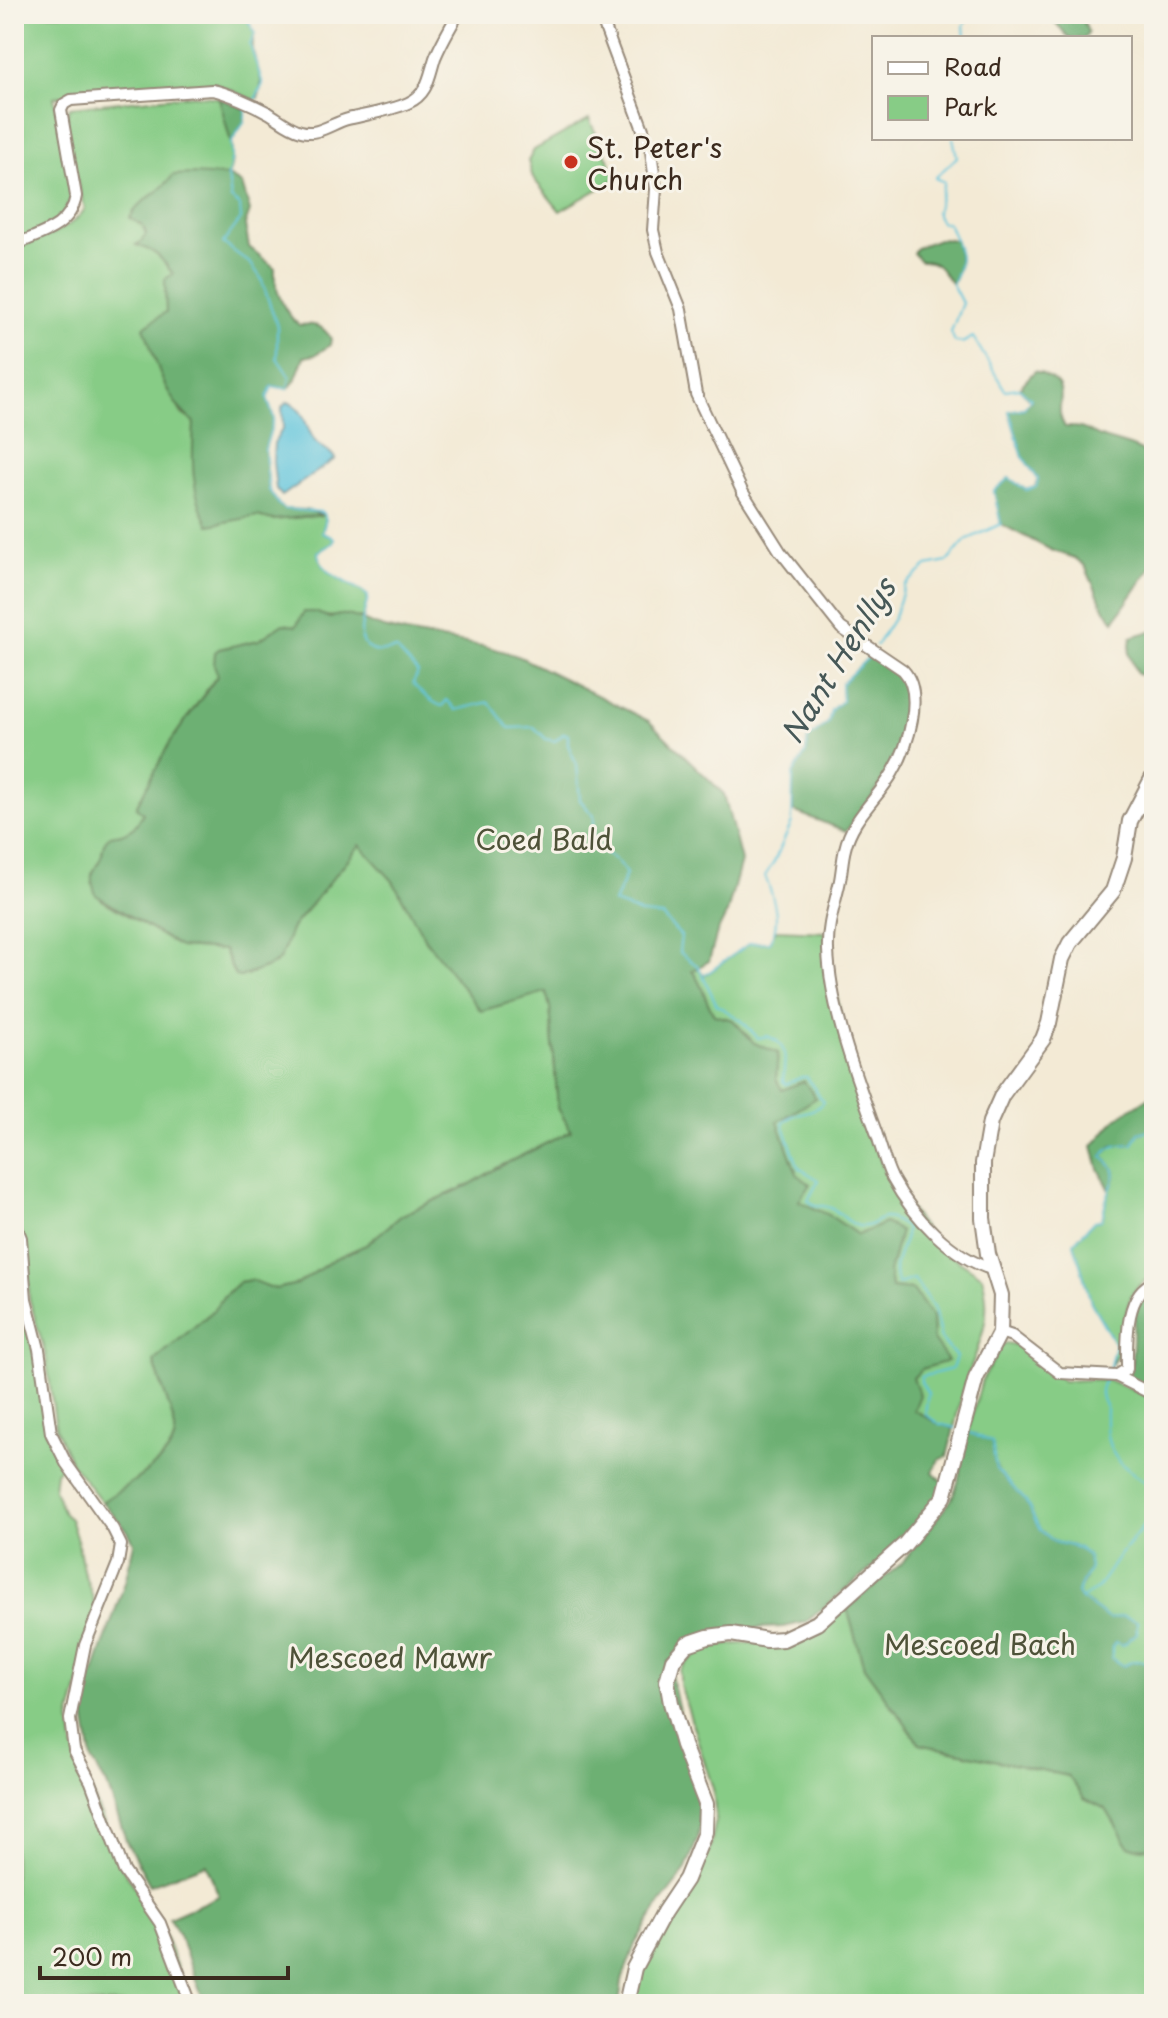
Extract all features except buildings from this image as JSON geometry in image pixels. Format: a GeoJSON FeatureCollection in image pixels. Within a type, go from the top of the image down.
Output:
{"type":"FeatureCollection","features":[{"type":"Feature","properties":{"kind":"street"},"geometry":{"type":"LineString","coordinates":[[14,245],[64,222],[74,208],[76,196],[61,110],[71,100],[145,96],[195,89],[224,92],[258,107],[290,127],[303,132],[317,132],[335,122],[411,102],[422,94],[430,81],[435,58],[458,14]]}},
{"type":"Feature","properties":{"kind":"street"},"geometry":{"type":"LineString","coordinates":[[600,14],[651,151],[656,189],[653,230],[658,252],[681,309],[696,394],[742,491],[765,529],[841,628],[909,677],[913,687],[914,704],[898,763],[858,817],[845,847],[839,885],[830,914],[828,951],[854,1067],[892,1178],[945,1243],[976,1264],[994,1270]]}},
{"type":"Feature","properties":{"kind":"street"},"geometry":{"type":"LineString","coordinates":[[626,2004],[634,1968],[686,1879],[705,1832],[706,1804],[683,1745],[671,1703],[667,1681],[673,1660],[687,1644],[708,1637],[731,1634],[767,1640],[783,1639],[817,1623],[905,1544],[944,1497],[976,1378],[1000,1332],[1001,1295],[988,1254],[982,1188],[990,1122],[1002,1095],[1043,1039],[1062,959],[1070,943],[1113,891],[1124,858],[1130,821],[1154,775]]}},
{"type":"Feature","properties":{"kind":"street"},"geometry":{"type":"LineString","coordinates":[[14,1221],[21,1238],[26,1299],[39,1349],[51,1433],[66,1463],[121,1545],[118,1563],[85,1645],[70,1719],[74,1750],[91,1782],[124,1871],[160,1923],[191,2004]]}},
{"type":"Feature","properties":{"kind":"street"},"geometry":{"type":"LineString","coordinates":[[1116,1376],[1127,1369],[1131,1315],[1136,1297],[1154,1282]]}},
{"type":"Feature","properties":{"kind":"street"},"geometry":{"type":"LineString","coordinates":[[1000,1332],[1012,1336],[1060,1373],[1116,1376],[1154,1395]]}},
{"type":"Feature","properties":{"kind":"green space"},"geometry":{"type":"Polygon","coordinates":[[[14,14],[244,14],[255,33],[253,50],[261,89],[258,98],[253,100],[215,83],[54,97],[72,192],[69,203],[51,224],[14,241],[14,14]]]}},
{"type":"Feature","properties":{"kind":"green space"},"geometry":{"type":"Polygon","coordinates":[[[1048,14],[1077,15],[1084,22],[1088,32],[1086,36],[1067,36],[1048,14]]]}},
{"type":"Feature","properties":{"kind":"green space"},"geometry":{"type":"Polygon","coordinates":[[[193,95],[219,98],[232,147],[228,176],[173,175],[166,186],[148,198],[143,226],[146,233],[143,241],[137,244],[158,256],[173,274],[165,279],[161,377],[182,414],[194,422],[209,525],[257,516],[273,520],[323,515],[326,519],[322,533],[334,538],[333,543],[318,552],[320,561],[331,573],[368,596],[363,619],[314,612],[302,616],[296,626],[283,624],[259,640],[219,649],[218,674],[169,744],[136,807],[144,813],[136,826],[102,849],[102,856],[92,874],[102,900],[180,947],[224,950],[232,970],[240,977],[279,960],[293,926],[360,844],[393,881],[425,939],[490,1007],[546,991],[558,1108],[571,1131],[469,1185],[402,1215],[366,1245],[334,1259],[298,1284],[275,1289],[251,1280],[239,1282],[214,1310],[154,1361],[173,1420],[174,1440],[160,1461],[102,1502],[71,1463],[56,1429],[46,1356],[29,1298],[28,1256],[14,1211],[14,249],[62,229],[85,209],[68,142],[66,128],[70,107],[193,95]]]}},
{"type":"Feature","properties":{"kind":"green space"},"geometry":{"type":"Polygon","coordinates":[[[219,98],[246,109],[244,122],[231,143],[219,98]]]}},
{"type":"Feature","properties":{"kind":"green space"},"geometry":{"type":"Polygon","coordinates":[[[589,119],[617,178],[560,211],[533,178],[528,161],[534,150],[589,119]]]}},
{"type":"Feature","properties":{"kind":"green space"},"geometry":{"type":"Polygon","coordinates":[[[173,175],[228,176],[242,184],[250,211],[245,225],[249,247],[275,268],[281,300],[293,320],[299,325],[318,326],[331,339],[330,345],[315,355],[304,357],[295,381],[288,389],[272,386],[267,398],[274,418],[265,449],[269,490],[285,509],[307,510],[323,515],[273,520],[257,516],[209,525],[203,513],[195,488],[194,422],[168,391],[144,327],[166,312],[165,279],[173,274],[158,255],[136,245],[143,241],[146,233],[143,226],[130,218],[173,175]]]}},
{"type":"Feature","properties":{"kind":"green space"},"geometry":{"type":"Polygon","coordinates":[[[938,239],[955,240],[957,246],[960,262],[952,284],[936,265],[920,261],[913,253],[916,248],[938,239]]]}},
{"type":"Feature","properties":{"kind":"green space"},"geometry":{"type":"Polygon","coordinates":[[[1035,371],[1049,377],[1060,389],[1061,418],[1065,427],[1083,429],[1154,457],[1154,563],[1114,621],[1105,610],[1085,566],[1075,558],[1051,550],[1001,524],[994,491],[1009,478],[1026,490],[1035,487],[1038,479],[1023,457],[1009,411],[1024,408],[1031,400],[1019,388],[1035,371]]]}},
{"type":"Feature","properties":{"kind":"green space","name":"Mescoed Mawr"},"geometry":{"type":"Polygon","coordinates":[[[304,612],[315,612],[330,618],[349,615],[395,631],[485,647],[520,657],[649,721],[724,794],[741,861],[727,913],[709,961],[692,971],[714,1015],[733,1020],[754,1043],[778,1053],[776,1079],[782,1090],[804,1081],[816,1098],[778,1122],[797,1174],[810,1184],[799,1201],[829,1215],[858,1235],[885,1223],[900,1231],[889,1272],[891,1288],[913,1290],[932,1317],[933,1340],[948,1361],[922,1369],[913,1378],[920,1395],[914,1410],[939,1424],[954,1428],[947,1457],[939,1459],[933,1472],[944,1482],[942,1492],[894,1550],[806,1622],[784,1627],[730,1629],[668,1662],[701,1818],[698,1838],[685,1871],[635,1944],[622,1981],[619,2004],[205,2004],[179,1935],[169,1918],[219,1896],[206,1864],[150,1885],[127,1843],[107,1785],[92,1760],[83,1704],[125,1582],[134,1543],[127,1530],[102,1502],[160,1461],[174,1440],[173,1420],[154,1361],[214,1310],[239,1282],[251,1280],[275,1289],[298,1284],[334,1259],[366,1245],[402,1215],[469,1185],[571,1131],[558,1108],[550,1007],[546,992],[481,1011],[425,939],[393,881],[360,845],[293,926],[279,960],[240,977],[235,976],[224,950],[180,947],[96,895],[92,876],[104,843],[110,836],[129,831],[139,820],[143,813],[136,807],[169,744],[218,675],[214,665],[215,652],[259,640],[283,624],[296,626],[304,612]]]}},
{"type":"Feature","properties":{"kind":"green space"},"geometry":{"type":"Polygon","coordinates":[[[1154,630],[1154,677],[1137,674],[1129,654],[1131,637],[1154,630]]]}},
{"type":"Feature","properties":{"kind":"green space"},"geometry":{"type":"Polygon","coordinates":[[[871,655],[903,675],[908,684],[909,710],[892,766],[878,790],[846,831],[793,811],[793,774],[806,753],[808,739],[828,723],[831,710],[842,701],[841,684],[871,655]]]}},
{"type":"Feature","properties":{"kind":"green space"},"geometry":{"type":"Polygon","coordinates":[[[776,930],[825,932],[853,1082],[886,1176],[945,1251],[982,1276],[985,1321],[954,1428],[939,1424],[914,1410],[913,1378],[922,1369],[947,1361],[933,1340],[932,1317],[913,1290],[891,1288],[889,1272],[900,1231],[885,1223],[858,1235],[829,1215],[798,1201],[797,1174],[778,1122],[816,1098],[782,1091],[776,1079],[778,1053],[754,1043],[733,1020],[714,1015],[692,971],[699,969],[704,976],[750,943],[769,942],[776,930]]]}},
{"type":"Feature","properties":{"kind":"green space"},"geometry":{"type":"Polygon","coordinates":[[[1154,1094],[1154,1129],[1139,1133],[1133,1144],[1112,1146],[1102,1156],[1115,1171],[1110,1190],[1099,1169],[1093,1146],[1116,1119],[1154,1094]]]}},
{"type":"Feature","properties":{"kind":"green space"},"geometry":{"type":"Polygon","coordinates":[[[1154,1129],[1154,1276],[1143,1282],[1131,1297],[1119,1350],[1111,1365],[1115,1344],[1091,1302],[1074,1243],[1103,1215],[1114,1172],[1102,1157],[1119,1143],[1154,1129]]]}},
{"type":"Feature","properties":{"kind":"green space"},"geometry":{"type":"Polygon","coordinates":[[[14,1230],[21,1302],[38,1371],[47,1433],[62,1465],[56,1473],[54,1489],[64,1514],[70,1519],[98,1612],[70,1719],[74,1750],[124,1871],[160,1923],[191,2004],[14,2004],[14,1230]]]}},
{"type":"Feature","properties":{"kind":"green space"},"geometry":{"type":"Polygon","coordinates":[[[1154,1286],[1154,1393],[1125,1377],[1132,1357],[1137,1308],[1143,1296],[1154,1286]]]}},
{"type":"Feature","properties":{"kind":"green space"},"geometry":{"type":"Polygon","coordinates":[[[1006,1343],[1016,1345],[1063,1381],[1106,1379],[1154,1399],[1154,1666],[1147,1662],[1124,1666],[1112,1658],[1112,1647],[1123,1616],[1109,1619],[1080,1598],[1077,1593],[1085,1580],[1073,1546],[1055,1542],[1040,1530],[1025,1500],[1000,1475],[993,1459],[968,1432],[982,1380],[1006,1343]]]}},
{"type":"Feature","properties":{"kind":"green space","name":"Mescoed Bach"},"geometry":{"type":"Polygon","coordinates":[[[968,1432],[992,1442],[996,1469],[1025,1500],[1040,1530],[1055,1542],[1079,1548],[1088,1556],[1090,1568],[1077,1593],[1080,1598],[1109,1619],[1123,1616],[1137,1621],[1137,1633],[1123,1645],[1115,1642],[1112,1658],[1124,1666],[1139,1661],[1154,1666],[1154,1848],[1129,1847],[1106,1809],[1084,1798],[1068,1776],[920,1744],[864,1667],[847,1608],[901,1564],[951,1500],[958,1482],[968,1432]]]}},
{"type":"Feature","properties":{"kind":"green space"},"geometry":{"type":"Polygon","coordinates":[[[847,1608],[864,1667],[920,1744],[1069,1776],[1084,1798],[1106,1809],[1129,1847],[1154,1848],[1154,2004],[632,2004],[642,1965],[667,1914],[696,1876],[710,1848],[716,1820],[713,1789],[680,1685],[680,1671],[691,1658],[705,1650],[808,1638],[824,1629],[847,1608]]]}},
{"type":"Feature","properties":{"kind":"water"},"geometry":{"type":"Polygon","coordinates":[[[288,402],[302,414],[315,441],[335,459],[282,496],[276,489],[274,443],[283,428],[282,407],[288,402]]]}},
{"type":"Feature","properties":{"kind":"waterway"},"geometry":{"type":"LineString","coordinates":[[244,14],[255,33],[250,45],[263,84],[255,100]]}},
{"type":"Feature","properties":{"kind":"waterway","name":"Nant Henllys"},"geometry":{"type":"LineString","coordinates":[[965,36],[964,25],[971,14]]}},
{"type":"Feature","properties":{"kind":"waterway"},"geometry":{"type":"LineString","coordinates":[[247,106],[244,122],[231,143],[228,176],[231,199],[240,206],[241,219],[223,243],[251,264],[261,278],[277,326],[277,358],[290,377],[288,389],[272,386],[267,398],[274,418],[265,449],[269,490],[285,509],[322,512],[326,519],[322,533],[334,538],[333,543],[318,552],[320,561],[331,573],[368,596],[361,633],[365,646],[377,652],[397,650],[418,673],[413,683],[426,697],[442,706],[447,700],[456,710],[489,702],[509,728],[534,727],[546,739],[555,741],[564,733],[568,735],[568,745],[577,765],[580,800],[594,816],[594,841],[626,874],[614,903],[643,914],[662,916],[681,936],[679,952],[698,966],[717,1005],[741,1020],[758,1038],[767,1036],[775,1039],[784,1054],[783,1081],[786,1084],[807,1077],[823,1102],[814,1109],[792,1116],[783,1124],[799,1168],[819,1180],[808,1200],[835,1210],[859,1226],[889,1218],[906,1228],[895,1277],[898,1284],[914,1279],[934,1309],[941,1339],[956,1357],[952,1369],[921,1377],[928,1393],[925,1414],[939,1424],[956,1428]]}},
{"type":"Feature","properties":{"kind":"waterway","name":"Nant Henllys"},"geometry":{"type":"LineString","coordinates":[[876,646],[894,617],[905,585],[927,566],[947,562],[966,540],[1001,524],[994,491],[1009,478],[1026,490],[1036,487],[1038,479],[1023,457],[1009,411],[1024,408],[1031,399],[1019,388],[1005,390],[973,337],[962,343],[955,342],[951,332],[962,303],[952,284],[960,260],[948,223],[941,222],[936,213],[944,182],[935,178],[957,157],[953,140]]}},
{"type":"Feature","properties":{"kind":"waterway","name":"Nant Henllys"},"geometry":{"type":"LineString","coordinates":[[705,975],[750,943],[769,942],[776,918],[765,876],[792,822],[793,774],[806,753],[808,739],[828,723],[831,710],[842,701],[841,684],[871,655]]}},
{"type":"Feature","properties":{"kind":"waterway"},"geometry":{"type":"LineString","coordinates":[[1109,1370],[1115,1344],[1091,1302],[1074,1243],[1103,1215],[1115,1172],[1102,1157],[1112,1147],[1133,1144],[1139,1133],[1154,1129]]}},
{"type":"Feature","properties":{"kind":"waterway"},"geometry":{"type":"LineString","coordinates":[[1081,1598],[1097,1589],[1154,1509],[1153,1487],[1129,1471],[1110,1446],[1106,1407],[1101,1394],[1105,1380]]}},
{"type":"Feature","properties":{"kind":"waterway"},"geometry":{"type":"LineString","coordinates":[[970,1433],[992,1442],[996,1469],[1025,1500],[1040,1530],[1055,1542],[1079,1548],[1088,1556],[1090,1568],[1077,1593],[1080,1598]]}},
{"type":"Feature","properties":{"kind":"waterway"},"geometry":{"type":"LineString","coordinates":[[1081,1599],[1109,1619],[1123,1616],[1137,1621],[1137,1633],[1123,1645],[1115,1642],[1112,1658],[1124,1666],[1139,1661],[1154,1666]]}},
{"type":"Feature","properties":{"kind":"place","name":"St. Peter's Church"},"geometry":{"type":"Point","coordinates":[571,162]}},
{"type":"Feature","properties":{"kind":"park label","name":"Coed Bald"},"geometry":{"type":"Point","coordinates":[544,838]}}]}
